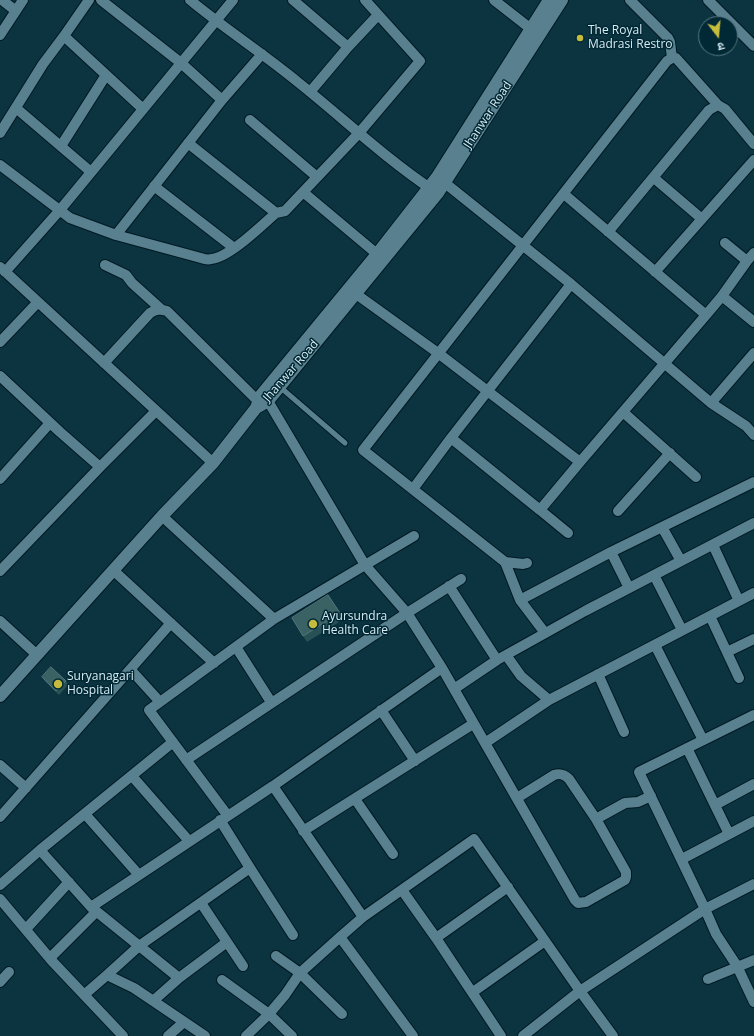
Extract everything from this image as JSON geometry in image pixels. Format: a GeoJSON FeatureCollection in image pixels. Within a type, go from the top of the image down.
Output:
{"type":"FeatureCollection","features":[{"type":"Feature","properties":{"kind":"street"},"geometry":{"type":"LineString","coordinates":[[2,0],[16,11]]}},
{"type":"Feature","properties":{"kind":"street"},"geometry":{"type":"LineString","coordinates":[[0,35],[23,0]]}},
{"type":"Feature","properties":{"kind":"street"},"geometry":{"type":"LineString","coordinates":[[0,133],[43,64],[88,0]]}},
{"type":"Feature","properties":{"kind":"street"},"geometry":{"type":"LineString","coordinates":[[101,0],[181,63],[222,100]]}},
{"type":"Feature","properties":{"kind":"street"},"geometry":{"type":"LineString","coordinates":[[190,0],[215,21],[262,54],[359,133],[434,190]]}},
{"type":"Feature","properties":{"kind":"street"},"geometry":{"type":"LineString","coordinates":[[213,463],[3,270],[60,210],[233,0]]}},
{"type":"Feature","properties":{"kind":"street"},"geometry":{"type":"LineString","coordinates":[[293,0],[348,47]]}},
{"type":"Feature","properties":{"kind":"street"},"geometry":{"type":"LineString","coordinates":[[0,165],[70,218],[116,235],[206,259],[212,260],[221,256],[234,248],[276,214],[285,211],[359,133],[420,61],[365,0]]}},
{"type":"Feature","properties":{"kind":"street"},"geometry":{"type":"LineString","coordinates":[[494,0],[531,29]]}},
{"type":"Feature","properties":{"kind":"street","name":"Jhanwar Road"},"geometry":{"type":"LineString","coordinates":[[261,403],[280,387],[356,294],[434,190],[437,177],[549,0]]}},
{"type":"Feature","properties":{"kind":"street","name":"Jhanwar Road"},"geometry":{"type":"LineString","coordinates":[[261,403],[261,395],[377,254],[434,190],[445,182],[562,0]]}},
{"type":"Feature","properties":{"kind":"street"},"geometry":{"type":"LineString","coordinates":[[630,0],[668,38],[672,58]]}},
{"type":"Feature","properties":{"kind":"street"},"geometry":{"type":"LineString","coordinates":[[708,0],[754,46]]}},
{"type":"Feature","properties":{"kind":"street"},"geometry":{"type":"LineString","coordinates":[[310,92],[348,47],[378,15]]}},
{"type":"Feature","properties":{"kind":"street"},"geometry":{"type":"LineString","coordinates":[[64,36],[143,109]]}},
{"type":"Feature","properties":{"kind":"street"},"geometry":{"type":"LineString","coordinates":[[116,235],[222,100],[262,54]]}},
{"type":"Feature","properties":{"kind":"street"},"geometry":{"type":"LineString","coordinates":[[545,634],[520,600],[505,562],[363,450],[667,61],[672,58],[676,58],[718,105],[726,109],[754,144]]}},
{"type":"Feature","properties":{"kind":"street"},"geometry":{"type":"LineString","coordinates":[[60,146],[106,75]]}},
{"type":"Feature","properties":{"kind":"street"},"geometry":{"type":"LineString","coordinates":[[608,232],[710,110],[718,105]]}},
{"type":"Feature","properties":{"kind":"street"},"geometry":{"type":"LineString","coordinates":[[16,108],[91,172]]}},
{"type":"Feature","properties":{"kind":"street"},"geometry":{"type":"LineString","coordinates":[[250,120],[317,178]]}},
{"type":"Feature","properties":{"kind":"street"},"geometry":{"type":"LineString","coordinates":[[188,143],[276,214]]}},
{"type":"Feature","properties":{"kind":"street"},"geometry":{"type":"LineString","coordinates":[[655,272],[754,160]]}},
{"type":"Feature","properties":{"kind":"street"},"geometry":{"type":"LineString","coordinates":[[654,178],[702,219]]}},
{"type":"Feature","properties":{"kind":"street"},"geometry":{"type":"LineString","coordinates":[[445,182],[571,284],[711,403],[746,426],[754,435]]}},
{"type":"Feature","properties":{"kind":"street"},"geometry":{"type":"LineString","coordinates":[[154,186],[234,248]]}},
{"type":"Feature","properties":{"kind":"street"},"geometry":{"type":"LineString","coordinates":[[303,192],[377,254]]}},
{"type":"Feature","properties":{"kind":"street"},"geometry":{"type":"LineString","coordinates":[[564,194],[706,315]]}},
{"type":"Feature","properties":{"kind":"street"},"geometry":{"type":"LineString","coordinates":[[725,243],[747,261]]}},
{"type":"Feature","properties":{"kind":"street"},"geometry":{"type":"LineString","coordinates":[[540,510],[722,296],[754,253]]}},
{"type":"Feature","properties":{"kind":"street"},"geometry":{"type":"LineString","coordinates":[[105,265],[126,275],[132,283],[162,310],[167,312],[261,403],[365,565],[407,613],[442,668],[575,900],[578,903],[582,903],[625,880],[626,872],[596,820],[565,775],[559,774],[554,776],[517,798]]}},
{"type":"Feature","properties":{"kind":"street"},"geometry":{"type":"LineString","coordinates":[[413,489],[571,284]]}},
{"type":"Feature","properties":{"kind":"street"},"geometry":{"type":"LineString","coordinates":[[356,294],[438,353],[580,462]]}},
{"type":"Feature","properties":{"kind":"street"},"geometry":{"type":"LineString","coordinates":[[722,296],[754,322]]}},
{"type":"Feature","properties":{"kind":"street"},"geometry":{"type":"LineString","coordinates":[[0,342],[38,302]]}},
{"type":"Feature","properties":{"kind":"street"},"geometry":{"type":"LineString","coordinates":[[104,363],[150,313],[158,309],[162,310]]}},
{"type":"Feature","properties":{"kind":"street"},"geometry":{"type":"LineString","coordinates":[[711,403],[754,353]]}},
{"type":"Feature","properties":{"kind":"street"},"geometry":{"type":"LineString","coordinates":[[2,381],[100,467]]}},
{"type":"Feature","properties":{"kind":"street"},"geometry":{"type":"LineString","coordinates":[[0,696],[162,516],[213,463],[261,403]]}},
{"type":"Feature","properties":{"kind":"street"},"geometry":{"type":"LineString","coordinates":[[0,571],[156,411]]}},
{"type":"Feature","properties":{"kind":"street"},"geometry":{"type":"LineString","coordinates":[[623,412],[696,477]]}},
{"type":"Feature","properties":{"kind":"street"},"geometry":{"type":"LineString","coordinates":[[0,479],[50,423]]}},
{"type":"Feature","properties":{"kind":"street"},"geometry":{"type":"LineString","coordinates":[[451,438],[568,533]]}},
{"type":"Feature","properties":{"kind":"street"},"geometry":{"type":"LineString","coordinates":[[618,511],[670,453]]}},
{"type":"Feature","properties":{"kind":"street"},"geometry":{"type":"LineString","coordinates":[[520,600],[611,552],[754,482]]}},
{"type":"Feature","properties":{"kind":"street"},"geometry":{"type":"LineString","coordinates":[[162,516],[274,619]]}},
{"type":"Feature","properties":{"kind":"street"},"geometry":{"type":"LineString","coordinates":[[454,689],[502,658],[585,611],[754,523]]}},
{"type":"Feature","properties":{"kind":"street"},"geometry":{"type":"LineString","coordinates":[[662,527],[682,561]]}},
{"type":"Feature","properties":{"kind":"street"},"geometry":{"type":"LineString","coordinates":[[293,935],[250,868],[224,818],[186,760],[150,710],[274,619],[414,536]]}},
{"type":"Feature","properties":{"kind":"street"},"geometry":{"type":"LineString","coordinates":[[713,545],[739,601]]}},
{"type":"Feature","properties":{"kind":"street"},"geometry":{"type":"LineString","coordinates":[[611,552],[629,588]]}},
{"type":"Feature","properties":{"kind":"street"},"geometry":{"type":"LineString","coordinates":[[505,562],[522,564],[527,563]]}},
{"type":"Feature","properties":{"kind":"street"},"geometry":{"type":"LineString","coordinates":[[113,570],[214,663]]}},
{"type":"Feature","properties":{"kind":"street"},"geometry":{"type":"LineString","coordinates":[[654,575],[682,630]]}},
{"type":"Feature","properties":{"kind":"street"},"geometry":{"type":"LineString","coordinates":[[186,760],[271,702],[449,586],[461,580]]}},
{"type":"Feature","properties":{"kind":"street"},"geometry":{"type":"LineString","coordinates":[[449,586],[502,658],[549,700]]}},
{"type":"Feature","properties":{"kind":"street"},"geometry":{"type":"LineString","coordinates":[[485,743],[549,700],[754,593]]}},
{"type":"Feature","properties":{"kind":"street"},"geometry":{"type":"LineString","coordinates":[[710,616],[739,678]]}},
{"type":"Feature","properties":{"kind":"street"},"geometry":{"type":"LineString","coordinates":[[0,621],[37,655]]}},
{"type":"Feature","properties":{"kind":"street"},"geometry":{"type":"LineString","coordinates":[[0,817],[171,623]]}},
{"type":"Feature","properties":{"kind":"street"},"geometry":{"type":"LineString","coordinates":[[727,652],[754,639]]}},
{"type":"Feature","properties":{"kind":"street"},"geometry":{"type":"LineString","coordinates":[[655,645],[703,740]]}},
{"type":"Feature","properties":{"kind":"street"},"geometry":{"type":"LineString","coordinates":[[236,647],[271,702]]}},
{"type":"Feature","properties":{"kind":"street"},"geometry":{"type":"LineString","coordinates":[[50,958],[94,909],[139,875],[273,786],[442,668]]}},
{"type":"Feature","properties":{"kind":"street"},"geometry":{"type":"LineString","coordinates":[[131,670],[160,702]]}},
{"type":"Feature","properties":{"kind":"street"},"geometry":{"type":"LineString","coordinates":[[598,674],[624,732]]}},
{"type":"Feature","properties":{"kind":"street"},"geometry":{"type":"LineString","coordinates":[[381,710],[415,761]]}},
{"type":"Feature","properties":{"kind":"street"},"geometry":{"type":"LineString","coordinates":[[754,715],[639,772],[706,909],[716,934],[737,966],[754,1002]]}},
{"type":"Feature","properties":{"kind":"street"},"geometry":{"type":"LineString","coordinates":[[303,831],[473,724]]}},
{"type":"Feature","properties":{"kind":"street"},"geometry":{"type":"LineString","coordinates":[[0,884],[173,742]]}},
{"type":"Feature","properties":{"kind":"street"},"geometry":{"type":"LineString","coordinates":[[687,748],[729,834]]}},
{"type":"Feature","properties":{"kind":"street"},"geometry":{"type":"LineString","coordinates":[[0,765],[26,788]]}},
{"type":"Feature","properties":{"kind":"street"},"geometry":{"type":"LineString","coordinates":[[132,776],[189,841]]}},
{"type":"Feature","properties":{"kind":"street"},"geometry":{"type":"LineString","coordinates":[[715,805],[754,784]]}},
{"type":"Feature","properties":{"kind":"street"},"geometry":{"type":"LineString","coordinates":[[273,786],[363,917]]}},
{"type":"Feature","properties":{"kind":"street"},"geometry":{"type":"LineString","coordinates":[[596,820],[626,803],[638,802],[651,796]]}},
{"type":"Feature","properties":{"kind":"street"},"geometry":{"type":"LineString","coordinates":[[355,799],[393,854]]}},
{"type":"Feature","properties":{"kind":"street"},"geometry":{"type":"LineString","coordinates":[[85,814],[139,875]]}},
{"type":"Feature","properties":{"kind":"street"},"geometry":{"type":"LineString","coordinates":[[682,859],[754,821]]}},
{"type":"Feature","properties":{"kind":"street"},"geometry":{"type":"LineString","coordinates":[[246,1036],[269,1014],[285,995],[300,973],[363,917],[474,839],[613,1036]]}},
{"type":"Feature","properties":{"kind":"street"},"geometry":{"type":"LineString","coordinates":[[40,850],[94,909],[179,978]]}},
{"type":"Feature","properties":{"kind":"street"},"geometry":{"type":"LineString","coordinates":[[84,995],[107,976],[138,946],[250,868]]}},
{"type":"Feature","properties":{"kind":"street"},"geometry":{"type":"LineString","coordinates":[[26,929],[69,882]]}},
{"type":"Feature","properties":{"kind":"street"},"geometry":{"type":"LineString","coordinates":[[522,1036],[580,991],[706,909],[754,884]]}},
{"type":"Feature","properties":{"kind":"street"},"geometry":{"type":"LineString","coordinates":[[436,938],[508,887]]}},
{"type":"Feature","properties":{"kind":"street"},"geometry":{"type":"LineString","coordinates":[[402,890],[473,992],[501,1036]]}},
{"type":"Feature","properties":{"kind":"street"},"geometry":{"type":"LineString","coordinates":[[0,899],[50,958],[122,1036]]}},
{"type":"Feature","properties":{"kind":"street"},"geometry":{"type":"LineString","coordinates":[[201,902],[244,966]]}},
{"type":"Feature","properties":{"kind":"street"},"geometry":{"type":"LineString","coordinates":[[340,937],[413,1036]]}},
{"type":"Feature","properties":{"kind":"street"},"geometry":{"type":"LineString","coordinates":[[473,992],[545,941]]}},
{"type":"Feature","properties":{"kind":"street"},"geometry":{"type":"LineString","coordinates":[[153,1001],[179,978],[227,942]]}},
{"type":"Feature","properties":{"kind":"street"},"geometry":{"type":"LineString","coordinates":[[276,956],[300,973],[342,1014]]}},
{"type":"Feature","properties":{"kind":"street"},"geometry":{"type":"LineString","coordinates":[[708,979],[754,960]]}},
{"type":"Feature","properties":{"kind":"street"},"geometry":{"type":"LineString","coordinates":[[0,982],[9,972]]}},
{"type":"Feature","properties":{"kind":"street"},"geometry":{"type":"LineString","coordinates":[[107,976],[134,988],[205,1036]]}},
{"type":"Feature","properties":{"kind":"street"},"geometry":{"type":"LineString","coordinates":[[222,980],[269,1014],[292,1036]]}},
{"type":"Feature","properties":{"kind":"street"},"geometry":{"type":"LineString","coordinates":[[168,1036],[184,1022]]}},
{"type":"Feature","properties":{"kind":"lane"},"geometry":{"type":"LineString","coordinates":[[280,387],[346,443]]}},
{"type":"Feature","properties":{"kind":"building"},"geometry":{"type":"Polygon","coordinates":[[[328,595],[340,613],[303,636],[292,618],[328,595]]]}},
{"type":"Feature","properties":{"kind":"building"},"geometry":{"type":"Polygon","coordinates":[[[51,667],[66,681],[56,691],[42,677],[51,667]]]}},
{"type":"Feature","properties":{"kind":"place","name":"The Royal Madrasi Restro"},"geometry":{"type":"Point","coordinates":[580,38]}},
{"type":"Feature","properties":{"kind":"place","name":"Ayursundra Health Care"},"geometry":{"type":"Point","coordinates":[313,624]}},
{"type":"Feature","properties":{"kind":"place","name":"Suryanagari Hospital"},"geometry":{"type":"Point","coordinates":[58,684]}}]}
